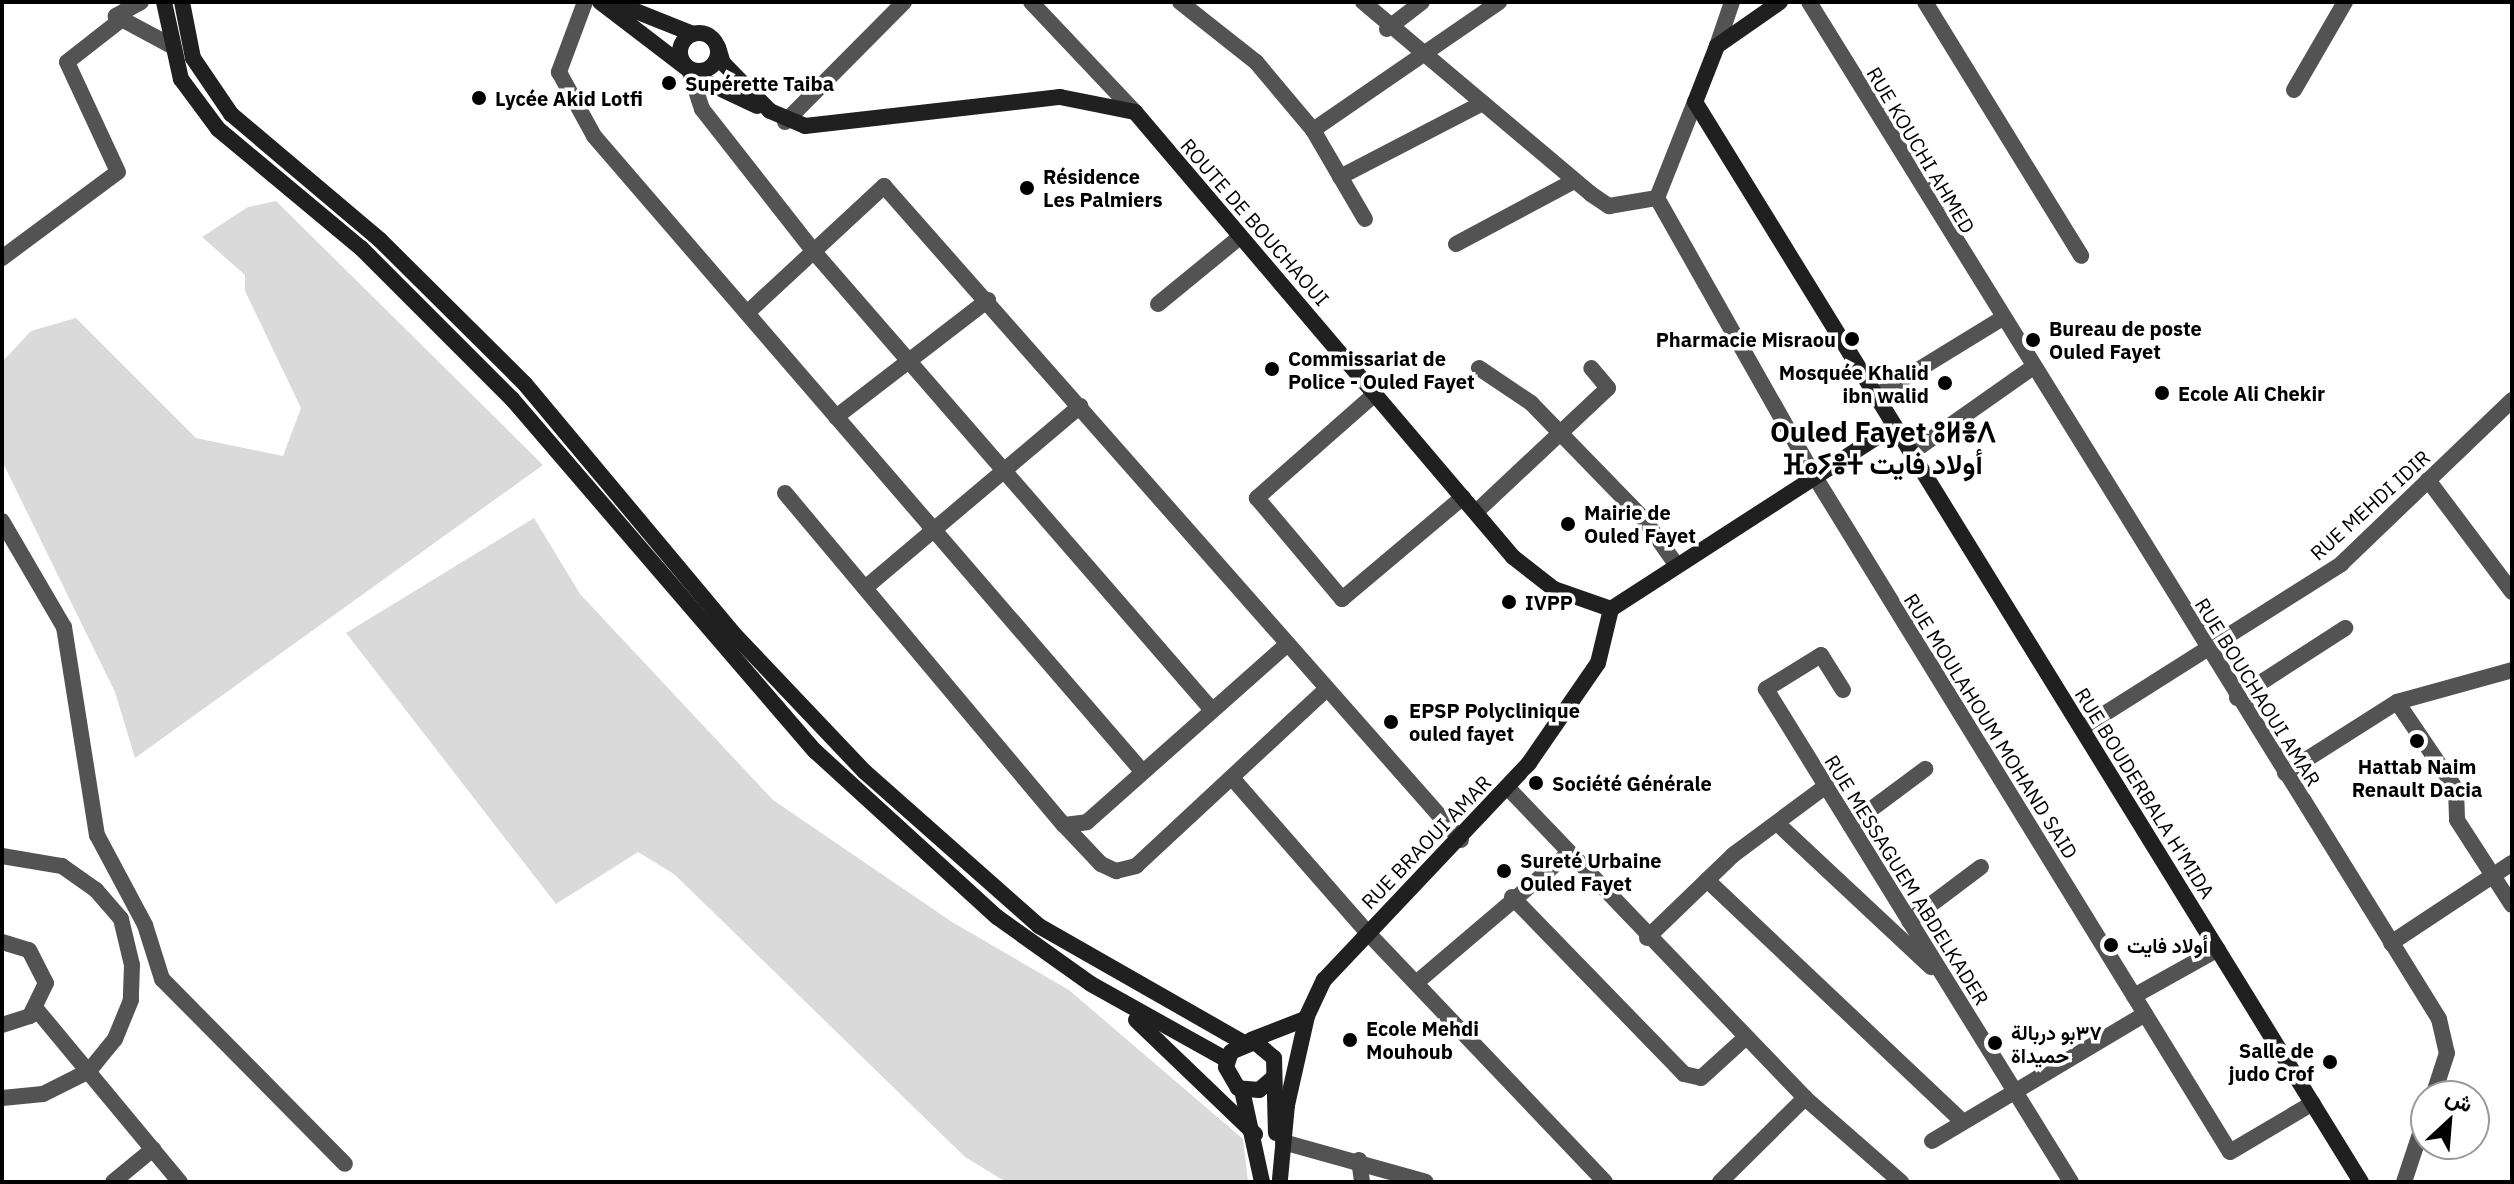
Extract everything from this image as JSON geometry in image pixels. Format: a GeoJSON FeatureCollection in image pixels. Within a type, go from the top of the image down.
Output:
{"type":"FeatureCollection","features":[{"type":"Feature","properties":{"kind":"main road"},"geometry":{"type":"LineString","coordinates":[[164,2],[170,45],[181,79],[218,129],[361,248],[512,399],[815,751],[948,876],[1091,984],[1255,1134]]}},
{"type":"Feature","properties":{"kind":"main road"},"geometry":{"type":"LineString","coordinates":[[182,2],[193,58],[231,114],[380,240],[515,373],[741,643],[865,772],[1039,926],[1244,1042],[1270,1051],[1280,1180]]}},
{"type":"Feature","properties":{"kind":"main road"},"geometry":{"type":"LineString","coordinates":[[600,2],[689,69],[785,122],[838,127],[1060,97],[1135,112]]}},
{"type":"Feature","properties":{"kind":"main road"},"geometry":{"type":"LineString","coordinates":[[613,2],[693,34],[706,34],[718,47],[723,63],[770,111]]}},
{"type":"Feature","properties":{"kind":"main road"},"geometry":{"type":"LineString","coordinates":[[1695,102],[1717,46],[1780,2]]}},
{"type":"Feature","properties":{"kind":"main road"},"geometry":{"type":"LineString","coordinates":[[689,69],[680,50],[693,34]]}},
{"type":"Feature","properties":{"kind":"main road"},"geometry":{"type":"LineString","coordinates":[[689,69],[713,66],[718,47]]}},
{"type":"Feature","properties":{"kind":"main road","name":"RUE BOUDERBALA H'MIDA"},"geometry":{"type":"LineString","coordinates":[[1695,102],[2361,1182]]}},
{"type":"Feature","properties":{"kind":"main road","name":"ROUTE DE BOUCHAOUI"},"geometry":{"type":"LineString","coordinates":[[1135,112],[1513,557],[1554,589],[1611,609]]}},
{"type":"Feature","properties":{"kind":"main road"},"geometry":{"type":"LineString","coordinates":[[1611,609],[1675,563],[1894,426]]}},
{"type":"Feature","properties":{"kind":"main road","name":"RUE BRAOUI AMAR"},"geometry":{"type":"LineString","coordinates":[[1307,1016],[1324,980],[1367,932],[1461,840],[1507,787],[1598,663],[1611,609]]}},
{"type":"Feature","properties":{"kind":"main road"},"geometry":{"type":"LineString","coordinates":[[1091,984],[1227,1060]]}},
{"type":"Feature","properties":{"kind":"main road"},"geometry":{"type":"LineString","coordinates":[[1262,1182],[1255,1134],[1242,1090],[1228,1076],[1227,1060],[1244,1042],[1307,1016]]}},
{"type":"Feature","properties":{"kind":"main road"},"geometry":{"type":"LineString","coordinates":[[1242,1090],[1259,1090],[1273,1077],[1307,1016]]}},
{"type":"Feature","properties":{"kind":"main road"},"geometry":{"type":"LineString","coordinates":[[1280,1180],[1283,1142],[1307,1016]]}},
{"type":"Feature","properties":{"kind":"street"},"geometry":{"type":"LineString","coordinates":[[2,258],[118,172],[67,62],[115,12],[141,2]]}},
{"type":"Feature","properties":{"kind":"street"},"geometry":{"type":"LineString","coordinates":[[585,2],[559,72],[569,100],[747,313],[1141,770]]}},
{"type":"Feature","properties":{"kind":"street"},"geometry":{"type":"LineString","coordinates":[[785,122],[904,2]]}},
{"type":"Feature","properties":{"kind":"street"},"geometry":{"type":"LineString","coordinates":[[1031,2],[1135,112]]}},
{"type":"Feature","properties":{"kind":"street"},"geometry":{"type":"LineString","coordinates":[[1180,2],[1256,62],[1313,130],[1365,219]]}},
{"type":"Feature","properties":{"kind":"street"},"geometry":{"type":"LineString","coordinates":[[1363,2],[1387,29],[1609,206],[1657,198],[1695,102]]}},
{"type":"Feature","properties":{"kind":"street"},"geometry":{"type":"LineString","coordinates":[[1387,29],[1422,2]]}},
{"type":"Feature","properties":{"kind":"street"},"geometry":{"type":"LineString","coordinates":[[1313,130],[1425,58],[1499,2]]}},
{"type":"Feature","properties":{"kind":"street"},"geometry":{"type":"LineString","coordinates":[[1717,46],[1732,2]]}},
{"type":"Feature","properties":{"kind":"street","name":"RUE KOUCHI AHMED"},"geometry":{"type":"LineString","coordinates":[[1809,2],[2001,319]]}},
{"type":"Feature","properties":{"kind":"street"},"geometry":{"type":"LineString","coordinates":[[1925,2],[2081,256]]}},
{"type":"Feature","properties":{"kind":"street"},"geometry":{"type":"LineString","coordinates":[[2294,90],[2345,2]]}},
{"type":"Feature","properties":{"kind":"street"},"geometry":{"type":"LineString","coordinates":[[115,12],[170,45]]}},
{"type":"Feature","properties":{"kind":"street"},"geometry":{"type":"LineString","coordinates":[[689,69],[702,109],[815,253],[1006,467],[1212,710]]}},
{"type":"Feature","properties":{"kind":"street"},"geometry":{"type":"LineString","coordinates":[[1340,177],[1483,103]]}},
{"type":"Feature","properties":{"kind":"street"},"geometry":{"type":"LineString","coordinates":[[1456,244],[1574,181]]}},
{"type":"Feature","properties":{"kind":"street"},"geometry":{"type":"LineString","coordinates":[[747,313],[884,186],[1080,406],[1284,647],[1461,840]]}},
{"type":"Feature","properties":{"kind":"street","name":"RUE MOULAHOUM MOHAND SAID"},"geometry":{"type":"LineString","coordinates":[[1657,198],[1815,477],[2230,1152],[2313,1103]]}},
{"type":"Feature","properties":{"kind":"street"},"geometry":{"type":"LineString","coordinates":[[1158,304],[1240,237]]}},
{"type":"Feature","properties":{"kind":"street"},"geometry":{"type":"LineString","coordinates":[[836,417],[988,300]]}},
{"type":"Feature","properties":{"kind":"street"},"geometry":{"type":"LineString","coordinates":[[1877,395],[2001,319]]}},
{"type":"Feature","properties":{"kind":"street","name":"RUE BOUCHAOUI AMAR"},"geometry":{"type":"LineString","coordinates":[[2001,319],[2439,1019],[2447,1053],[2438,1080]]}},
{"type":"Feature","properties":{"kind":"street"},"geometry":{"type":"LineString","coordinates":[[1479,368],[1531,403],[1558,436],[1644,519],[1675,563]]}},
{"type":"Feature","properties":{"kind":"street"},"geometry":{"type":"LineString","coordinates":[[1476,512],[1608,388],[1591,368]]}},
{"type":"Feature","properties":{"kind":"street"},"geometry":{"type":"LineString","coordinates":[[1911,453],[2032,368]]}},
{"type":"Feature","properties":{"kind":"street"},"geometry":{"type":"LineString","coordinates":[[1376,393],[1257,498],[1342,599],[1463,497]]}},
{"type":"Feature","properties":{"kind":"street","name":"RUE MEHDI IDIR"},"geometry":{"type":"LineString","coordinates":[[2082,728],[2341,564],[2512,400]]}},
{"type":"Feature","properties":{"kind":"street"},"geometry":{"type":"LineString","coordinates":[[865,588],[1080,406]]}},
{"type":"Feature","properties":{"kind":"street"},"geometry":{"type":"LineString","coordinates":[[2428,480],[2512,592]]}},
{"type":"Feature","properties":{"kind":"street"},"geometry":{"type":"LineString","coordinates":[[785,493],[1064,825],[1101,864],[1127,870],[1233,779],[1324,691]]}},
{"type":"Feature","properties":{"kind":"street"},"geometry":{"type":"LineString","coordinates":[[2,521],[61,619],[97,835],[145,925],[162,979]]}},
{"type":"Feature","properties":{"kind":"street"},"geometry":{"type":"LineString","coordinates":[[2237,698],[2345,628]]}},
{"type":"Feature","properties":{"kind":"street"},"geometry":{"type":"LineString","coordinates":[[1064,825],[1087,822],[1141,770],[1284,647]]}},
{"type":"Feature","properties":{"kind":"street","name":"RUE MESSAGUEM ABDELKADER"},"geometry":{"type":"LineString","coordinates":[[1843,690],[1821,655],[1766,689],[2071,1182]]}},
{"type":"Feature","properties":{"kind":"street"},"geometry":{"type":"LineString","coordinates":[[2285,773],[2397,702],[2512,670]]}},
{"type":"Feature","properties":{"kind":"street"},"geometry":{"type":"LineString","coordinates":[[2397,702],[2456,789],[2457,820],[2512,905]]}},
{"type":"Feature","properties":{"kind":"street"},"geometry":{"type":"LineString","coordinates":[[1850,825],[1925,769]]}},
{"type":"Feature","properties":{"kind":"street"},"geometry":{"type":"LineString","coordinates":[[1233,779],[1367,932],[1605,1182]]}},
{"type":"Feature","properties":{"kind":"street"},"geometry":{"type":"LineString","coordinates":[[1647,938],[1707,880],[1826,786]]}},
{"type":"Feature","properties":{"kind":"street"},"geometry":{"type":"LineString","coordinates":[[1507,787],[1745,1038],[1892,1179]]}},
{"type":"Feature","properties":{"kind":"street"},"geometry":{"type":"LineString","coordinates":[[1777,823],[1947,981]]}},
{"type":"Feature","properties":{"kind":"street"},"geometry":{"type":"LineString","coordinates":[[1416,983],[1512,897],[1569,853]]}},
{"type":"Feature","properties":{"kind":"street"},"geometry":{"type":"LineString","coordinates":[[2,856],[62,866],[96,890],[121,919],[132,965],[131,1000],[115,1039],[89,1071],[43,1094],[2,1098]]}},
{"type":"Feature","properties":{"kind":"street"},"geometry":{"type":"LineString","coordinates":[[2391,943],[2512,863]]}},
{"type":"Feature","properties":{"kind":"street"},"geometry":{"type":"LineString","coordinates":[[1909,921],[1981,867]]}},
{"type":"Feature","properties":{"kind":"street"},"geometry":{"type":"LineString","coordinates":[[1707,880],[1962,1121]]}},
{"type":"Feature","properties":{"kind":"street"},"geometry":{"type":"LineString","coordinates":[[1512,897],[1684,1074],[1701,1078],[1745,1038]]}},
{"type":"Feature","properties":{"kind":"street"},"geometry":{"type":"LineString","coordinates":[[2,942],[29,950],[41,965],[45,993],[37,1010],[2,1025]]}},
{"type":"Feature","properties":{"kind":"street"},"geometry":{"type":"LineString","coordinates":[[2134,996],[2218,949]]}},
{"type":"Feature","properties":{"kind":"street"},"geometry":{"type":"LineString","coordinates":[[132,965],[162,979],[345,1164]]}},
{"type":"Feature","properties":{"kind":"street"},"geometry":{"type":"LineString","coordinates":[[37,1010],[180,1182]]}},
{"type":"Feature","properties":{"kind":"street"},"geometry":{"type":"LineString","coordinates":[[1932,1141],[2013,1089],[2145,1014]]}},
{"type":"Feature","properties":{"kind":"street"},"geometry":{"type":"LineString","coordinates":[[1720,1182],[1805,1098]]}},
{"type":"Feature","properties":{"kind":"street"},"geometry":{"type":"LineString","coordinates":[[1283,1142],[1359,1160],[1426,1182]]}},
{"type":"Feature","properties":{"kind":"street"},"geometry":{"type":"LineString","coordinates":[[113,1182],[153,1149]]}},
{"type":"Feature","properties":{"kind":"street"},"geometry":{"type":"LineString","coordinates":[[1359,1160],[1362,1182]]}},
{"type":"Feature","properties":{"kind":"street"},"geometry":{"type":"LineString","coordinates":[[2404,1182],[2411,1160]]}},
{"type":"Feature","properties":{"kind":"shaded area"},"geometry":{"type":"Polygon","coordinates":[[[276,201],[543,465],[135,758],[115,692],[2,461],[2,362],[31,331],[76,318],[196,438],[283,456],[301,408],[245,291],[245,275],[202,237],[248,207],[276,201]]]}},
{"type":"Feature","properties":{"kind":"shaded area"},"geometry":{"type":"Polygon","coordinates":[[[534,518],[580,594],[773,800],[952,922],[1069,990],[1243,1139],[1248,1182],[1006,1182],[965,1157],[674,874],[638,852],[556,904],[346,633],[534,518]]]}},
{"type":"Feature","properties":{"kind":"place","name":"Supérette Taiba"},"geometry":{"type":"Point","coordinates":[669,83]}},
{"type":"Feature","properties":{"kind":"place","name":"Lycée Akid Lotfi"},"geometry":{"type":"Point","coordinates":[479,98]}},
{"type":"Feature","properties":{"kind":"place","name":"Résidence Les Palmiers"},"geometry":{"type":"Point","coordinates":[1027,188]}},
{"type":"Feature","properties":{"kind":"place","name":"Pharmacie Misraou"},"geometry":{"type":"Point","coordinates":[1852,339]}},
{"type":"Feature","properties":{"kind":"place","name":"Bureau de poste Ouled Fayet"},"geometry":{"type":"Point","coordinates":[2033,340]}},
{"type":"Feature","properties":{"kind":"place","name":"Commissariat de Police - Ouled Fayet"},"geometry":{"type":"Point","coordinates":[1272,369]}},
{"type":"Feature","properties":{"kind":"place","name":"Mosquée Khalid ibn walid"},"geometry":{"type":"Point","coordinates":[1945,383]}},
{"type":"Feature","properties":{"kind":"place","name":"Ecole Ali Chekir"},"geometry":{"type":"Point","coordinates":[2162,393]}},
{"type":"Feature","properties":{"kind":"place","name":"Mairie de Ouled Fayet"},"geometry":{"type":"Point","coordinates":[1568,524]}},
{"type":"Feature","properties":{"kind":"place","name":"IVPP"},"geometry":{"type":"Point","coordinates":[1509,602]}},
{"type":"Feature","properties":{"kind":"place","name":"EPSP Polyclinique ouled fayet"},"geometry":{"type":"Point","coordinates":[1391,722]}},
{"type":"Feature","properties":{"kind":"place","name":"Hattab Naim Renault Dacia"},"geometry":{"type":"Point","coordinates":[2417,741]}},
{"type":"Feature","properties":{"kind":"place","name":"Société Générale"},"geometry":{"type":"Point","coordinates":[1536,783]}},
{"type":"Feature","properties":{"kind":"place","name":"Sureté Urbaine Ouled Fayet"},"geometry":{"type":"Point","coordinates":[1504,871]}},
{"type":"Feature","properties":{"kind":"place","name":"أولاد فايت"},"geometry":{"type":"Point","coordinates":[2111,945]}},
{"type":"Feature","properties":{"kind":"place","name":"Ecole Mehdi Mouhoub"},"geometry":{"type":"Point","coordinates":[1350,1040]}},
{"type":"Feature","properties":{"kind":"place","name":"٣٧بو دربالة حميداة"},"geometry":{"type":"Point","coordinates":[1995,1043]}},
{"type":"Feature","properties":{"kind":"place","name":"Salle de judo Crof"},"geometry":{"type":"Point","coordinates":[2330,1062]}},
{"type":"Feature","properties":{"kind":"district","name":"Ouled Fayet ⵓⵍⴻⴷ ⴼⴰⵢⴻⵜ أولاد فايت"},"geometry":{"type":"Point","coordinates":[1883,448]}}]}
